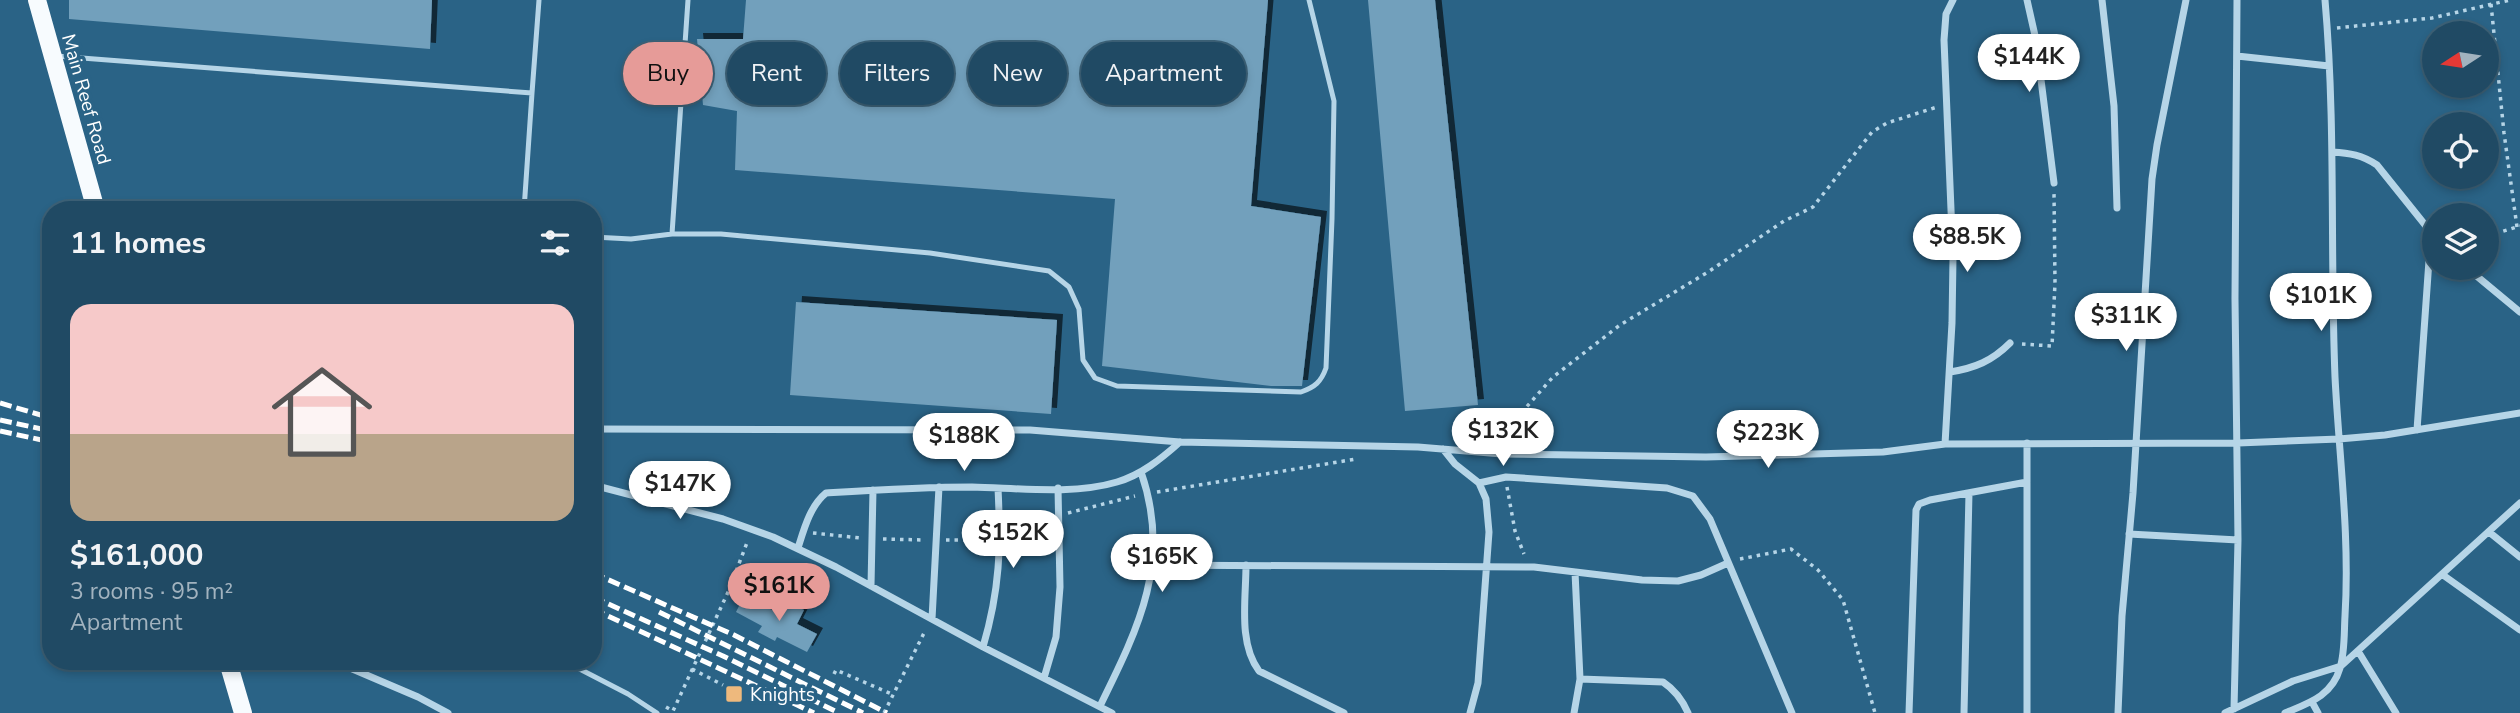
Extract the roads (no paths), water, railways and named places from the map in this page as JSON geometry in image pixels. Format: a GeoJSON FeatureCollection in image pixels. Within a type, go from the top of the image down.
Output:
{"type":"FeatureCollection","features":[{"type":"Feature","properties":{"kind":"main road","name":"Main Reef Road"},"geometry":{"type":"LineString","coordinates":[[37,0],[93,201]]}},
{"type":"Feature","properties":{"kind":"main road"},"geometry":{"type":"LineString","coordinates":[[230,670],[242,712]]}},
{"type":"Feature","properties":{"kind":"street"},"geometry":{"type":"LineString","coordinates":[[1945,444],[1954,258],[1945,14],[1954,0]]}},
{"type":"Feature","properties":{"kind":"street"},"geometry":{"type":"LineString","coordinates":[[2027,0],[2038,53],[2054,183]]}},
{"type":"Feature","properties":{"kind":"street"},"geometry":{"type":"LineString","coordinates":[[2102,0],[2114,106],[2117,208]]}},
{"type":"Feature","properties":{"kind":"street"},"geometry":{"type":"LineString","coordinates":[[2118,713],[2122,615],[2152,180],[2186,0]]}},
{"type":"Feature","properties":{"kind":"street"},"geometry":{"type":"LineString","coordinates":[[2234,709],[2238,540],[2235,299],[2238,0]]}},
{"type":"Feature","properties":{"kind":"street"},"geometry":{"type":"LineString","coordinates":[[2286,713],[2328,692],[2336,681],[2341,666],[2347,588],[2346,526],[2335,373],[2332,152],[2325,0]]}},
{"type":"Feature","properties":{"kind":"street"},"geometry":{"type":"LineString","coordinates":[[2237,56],[2329,66]]}},
{"type":"Feature","properties":{"kind":"street"},"geometry":{"type":"LineString","coordinates":[[2332,152],[2358,155],[2377,165],[2422,220]]}},
{"type":"Feature","properties":{"kind":"street"},"geometry":{"type":"LineString","coordinates":[[2417,430],[2429,280]]}},
{"type":"Feature","properties":{"kind":"street"},"geometry":{"type":"LineString","coordinates":[[2481,280],[2520,312]]}},
{"type":"Feature","properties":{"kind":"street"},"geometry":{"type":"LineString","coordinates":[[1950,372],[1981,365],[1997,356],[2010,343]]}},
{"type":"Feature","properties":{"kind":"street"},"geometry":{"type":"LineString","coordinates":[[602,429],[1030,430],[1180,442],[1443,449],[1502,454],[1706,457],[1883,452],[1945,444],[2238,443],[2339,439],[2417,430],[2520,413]]}},
{"type":"Feature","properties":{"kind":"street"},"geometry":{"type":"LineString","coordinates":[[798,548],[813,509],[818,500],[827,493],[939,487],[1087,489],[1118,482],[1141,472],[1163,458],[1180,442]]}},
{"type":"Feature","properties":{"kind":"street"},"geometry":{"type":"LineString","coordinates":[[2027,443],[2027,713]]}},
{"type":"Feature","properties":{"kind":"street"},"geometry":{"type":"LineString","coordinates":[[1443,449],[1455,464],[1479,483],[1486,499],[1489,531],[1478,683],[1470,713]]}},
{"type":"Feature","properties":{"kind":"street"},"geometry":{"type":"LineString","coordinates":[[1100,706],[1138,626],[1147,597],[1152,565],[1152,527],[1148,494],[1141,472]]}},
{"type":"Feature","properties":{"kind":"street"},"geometry":{"type":"LineString","coordinates":[[1479,483],[1506,477],[1667,488],[1693,496],[1710,519],[1792,713]]}},
{"type":"Feature","properties":{"kind":"street"},"geometry":{"type":"LineString","coordinates":[[1909,713],[1913,519],[1919,504],[2027,482]]}},
{"type":"Feature","properties":{"kind":"street"},"geometry":{"type":"LineString","coordinates":[[602,487],[723,519],[798,548],[1112,713]]}},
{"type":"Feature","properties":{"kind":"street"},"geometry":{"type":"LineString","coordinates":[[932,619],[939,487]]}},
{"type":"Feature","properties":{"kind":"street"},"geometry":{"type":"LineString","coordinates":[[983,647],[995,607],[1000,531],[998,488]]}},
{"type":"Feature","properties":{"kind":"street"},"geometry":{"type":"LineString","coordinates":[[1044,678],[1056,637],[1060,587],[1058,488]]}},
{"type":"Feature","properties":{"kind":"street"},"geometry":{"type":"LineString","coordinates":[[871,586],[873,490]]}},
{"type":"Feature","properties":{"kind":"street"},"geometry":{"type":"LineString","coordinates":[[1964,713],[1969,493]]}},
{"type":"Feature","properties":{"kind":"street"},"geometry":{"type":"LineString","coordinates":[[2225,713],[2293,681],[2341,666],[2520,503]]}},
{"type":"Feature","properties":{"kind":"street"},"geometry":{"type":"LineString","coordinates":[[2489,532],[2520,556]]}},
{"type":"Feature","properties":{"kind":"street"},"geometry":{"type":"LineString","coordinates":[[2129,534],[2238,540]]}},
{"type":"Feature","properties":{"kind":"street"},"geometry":{"type":"LineString","coordinates":[[1152,565],[1534,567],[1642,580],[1678,581],[1701,575],[1728,563]]}},
{"type":"Feature","properties":{"kind":"street"},"geometry":{"type":"LineString","coordinates":[[1246,565],[1246,642],[1250,659],[1259,671],[1343,713]]}},
{"type":"Feature","properties":{"kind":"street"},"geometry":{"type":"LineString","coordinates":[[1574,713],[1580,679],[1575,572]]}},
{"type":"Feature","properties":{"kind":"street"},"geometry":{"type":"LineString","coordinates":[[2443,575],[2520,630]]}},
{"type":"Feature","properties":{"kind":"street"},"geometry":{"type":"LineString","coordinates":[[2358,651],[2396,713]]}},
{"type":"Feature","properties":{"kind":"street"},"geometry":{"type":"LineString","coordinates":[[356,670],[448,713]]}},
{"type":"Feature","properties":{"kind":"street"},"geometry":{"type":"LineString","coordinates":[[1580,679],[1663,682],[1673,688],[1688,713]]}},
{"type":"Feature","properties":{"kind":"street"},"geometry":{"type":"LineString","coordinates":[[2312,702],[2318,713]]}},
{"type":"Feature","properties":{"kind":"lane"},"geometry":{"type":"LineString","coordinates":[[525,201],[539,0]]}},
{"type":"Feature","properties":{"kind":"lane"},"geometry":{"type":"LineString","coordinates":[[672,234],[688,0]]}},
{"type":"Feature","properties":{"kind":"lane"},"geometry":{"type":"LineString","coordinates":[[602,237],[631,239],[672,234],[721,234],[916,252],[1049,271],[1069,287],[1079,309],[1083,360],[1095,378],[1117,386],[1301,392],[1322,380],[1326,368],[1332,219],[1334,101],[1310,0]]}},
{"type":"Feature","properties":{"kind":"lane"},"geometry":{"type":"LineString","coordinates":[[53,56],[532,93]]}},
{"type":"Feature","properties":{"kind":"lane"},"geometry":{"type":"LineString","coordinates":[[582,670],[628,694],[657,713]]}},
{"type":"Feature","properties":{"kind":"railway"},"geometry":{"type":"LineString","coordinates":[[0,403],[42,415]]}},
{"type":"Feature","properties":{"kind":"railway"},"geometry":{"type":"LineString","coordinates":[[0,420],[42,429]]}},
{"type":"Feature","properties":{"kind":"railway"},"geometry":{"type":"LineString","coordinates":[[0,431],[42,440]]}},
{"type":"Feature","properties":{"kind":"railway"},"geometry":{"type":"LineString","coordinates":[[602,577],[734,635],[887,713]]}},
{"type":"Feature","properties":{"kind":"railway"},"geometry":{"type":"LineString","coordinates":[[602,601],[839,713]]}},
{"type":"Feature","properties":{"kind":"railway"},"geometry":{"type":"LineString","coordinates":[[659,612],[863,713]]}},
{"type":"Feature","properties":{"kind":"railway"},"geometry":{"type":"LineString","coordinates":[[602,613],[814,713]]}},
{"type":"Feature","properties":{"kind":"place","name":"Knights"},"geometry":{"type":"Point","coordinates":[734,694]}}]}
